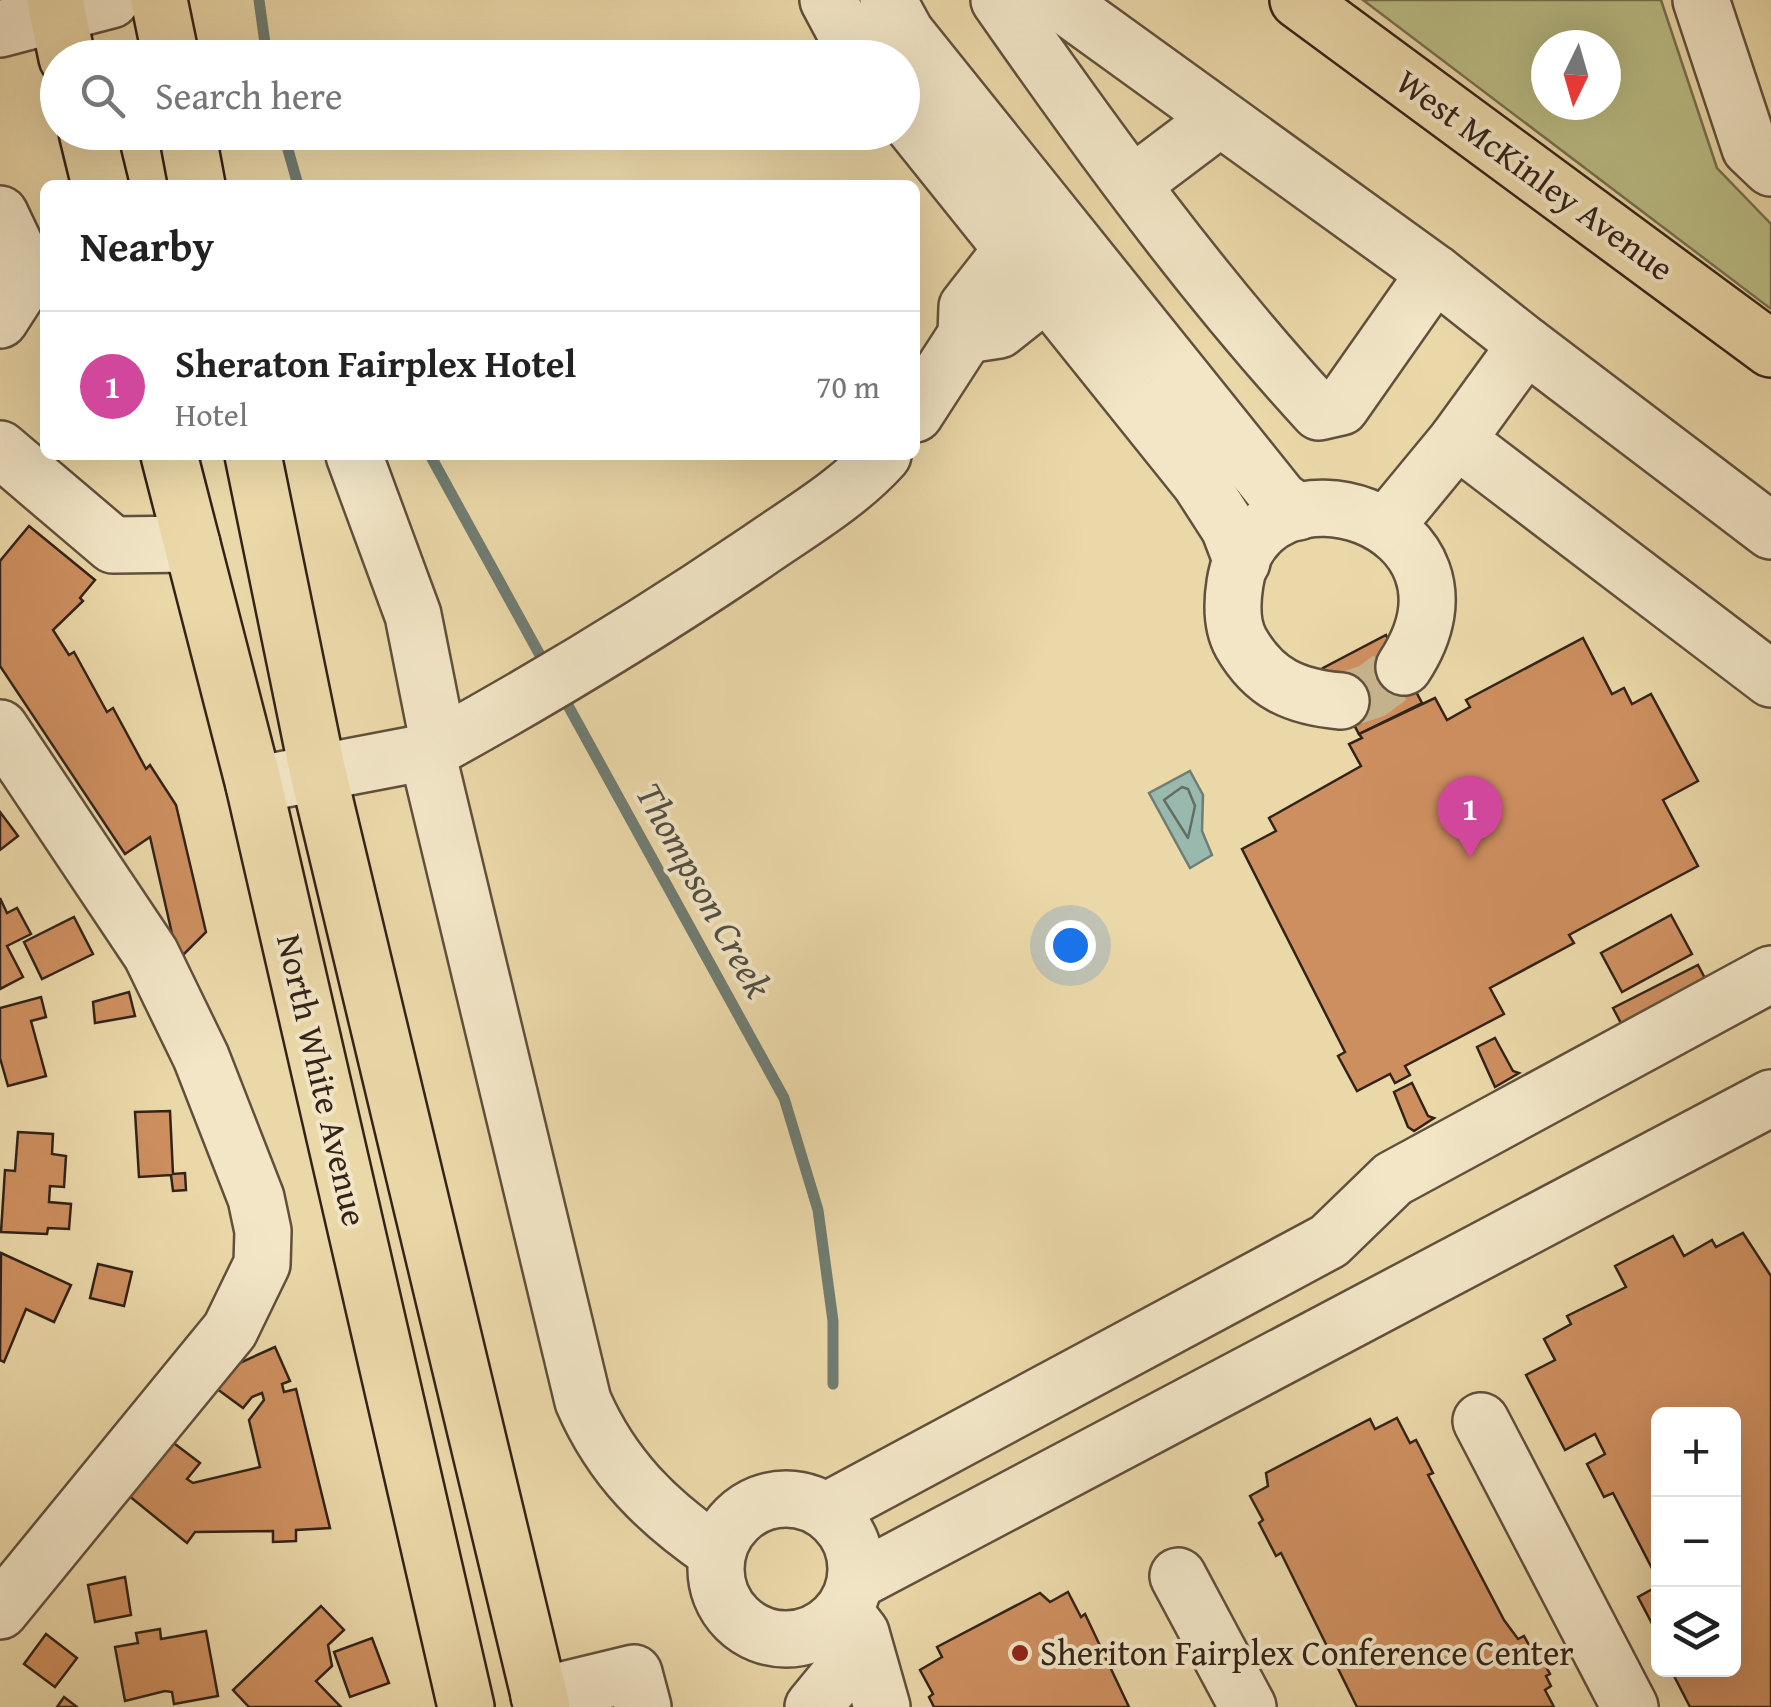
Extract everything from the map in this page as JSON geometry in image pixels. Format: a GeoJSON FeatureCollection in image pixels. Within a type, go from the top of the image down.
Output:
{"type":"FeatureCollection","features":[{"type":"Feature","properties":{"kind":"main road"},"geometry":{"type":"LineString","coordinates":[[160,0],[168,40]]}},
{"type":"Feature","properties":{"kind":"main road","name":"West McKinley Avenue"},"geometry":{"type":"LineString","coordinates":[[1298,0],[1771,350]]}},
{"type":"Feature","properties":{"kind":"main road"},"geometry":{"type":"LineString","coordinates":[[91,150],[99,180]]}},
{"type":"Feature","properties":{"kind":"main road"},"geometry":{"type":"LineString","coordinates":[[191,150],[197,180]]}},
{"type":"Feature","properties":{"kind":"main road","name":"North White Avenue"},"geometry":{"type":"LineString","coordinates":[[170,460],[254,785],[466,1707]]}},
{"type":"Feature","properties":{"kind":"main road","name":"North White Avenue"},"geometry":{"type":"LineString","coordinates":[[254,460],[318,773],[541,1701]]}},
{"type":"Feature","properties":{"kind":"street"},"geometry":{"type":"LineString","coordinates":[[0,29],[60,24],[111,0]]}},
{"type":"Feature","properties":{"kind":"street"},"geometry":{"type":"LineString","coordinates":[[828,0],[849,40]]}},
{"type":"Feature","properties":{"kind":"street"},"geometry":{"type":"LineString","coordinates":[[888,0],[912,40]]}},
{"type":"Feature","properties":{"kind":"street"},"geometry":{"type":"LineString","coordinates":[[999,0],[1134,183],[1319,412],[1342,407],[1435,273]]}},
{"type":"Feature","properties":{"kind":"street"},"geometry":{"type":"LineString","coordinates":[[1057,0],[1435,273],[1771,531]]}},
{"type":"Feature","properties":{"kind":"street"},"geometry":{"type":"LineString","coordinates":[[1701,0],[1750,148],[1771,168]]}},
{"type":"Feature","properties":{"kind":"street"},"geometry":{"type":"LineString","coordinates":[[920,50],[1046,207],[1067,276],[1229,528],[1242,562]]}},
{"type":"Feature","properties":{"kind":"street"},"geometry":{"type":"LineString","coordinates":[[1134,183],[1219,119]]}},
{"type":"Feature","properties":{"kind":"street"},"geometry":{"type":"LineString","coordinates":[[920,134],[1011,248],[1067,276],[1280,500],[1298,512]]}},
{"type":"Feature","properties":{"kind":"street"},"geometry":{"type":"LineString","coordinates":[[920,406],[966,336],[966,308],[1046,207]]}},
{"type":"Feature","properties":{"kind":"street"},"geometry":{"type":"LineString","coordinates":[[0,214],[29,276],[0,320]]}},
{"type":"Feature","properties":{"kind":"street"},"geometry":{"type":"LineString","coordinates":[[966,336],[998,330],[1067,276]]}},
{"type":"Feature","properties":{"kind":"street"},"geometry":{"type":"LineString","coordinates":[[1386,526],[1457,440],[1526,345]]}},
{"type":"Feature","properties":{"kind":"street"},"geometry":{"type":"LineString","coordinates":[[1457,440],[1771,679]]}},
{"type":"Feature","properties":{"kind":"street"},"geometry":{"type":"LineString","coordinates":[[0,449],[113,545],[192,544]]}},
{"type":"Feature","properties":{"kind":"street"},"geometry":{"type":"LineString","coordinates":[[356,460],[413,615],[433,749],[583,1401],[598,1436],[652,1506],[717,1552]]}},
{"type":"Feature","properties":{"kind":"street"},"geometry":{"type":"LineString","coordinates":[[254,785],[433,749],[599,656],[810,514],[866,474],[879,460]]}},
{"type":"Feature","properties":{"kind":"street"},"geometry":{"type":"LineString","coordinates":[[1340,702],[1308,698],[1278,686],[1253,664],[1237,636],[1232,603],[1242,562],[1253,542],[1278,520],[1298,512],[1339,506],[1370,514],[1416,556],[1426,586],[1426,618],[1417,648],[1404,667]]}},
{"type":"Feature","properties":{"kind":"street"},"geometry":{"type":"LineString","coordinates":[[0,728],[151,954],[200,1057],[256,1198],[263,1232],[262,1264],[230,1330],[0,1611]]}},
{"type":"Feature","properties":{"kind":"street"},"geometry":{"type":"LineString","coordinates":[[826,1511],[1329,1241],[1392,1178],[1771,974]]}},
{"type":"Feature","properties":{"kind":"street"},"geometry":{"type":"LineString","coordinates":[[882,1707],[855,1612],[852,1541],[826,1511],[804,1501],[779,1499],[756,1505],[725,1533],[717,1552],[716,1577],[722,1600],[736,1620],[757,1634],[780,1640],[804,1638],[855,1612],[1042,1482],[1771,1098]]}},
{"type":"Feature","properties":{"kind":"street"},"geometry":{"type":"LineString","coordinates":[[1329,1241],[1365,1312]]}},
{"type":"Feature","properties":{"kind":"street"},"geometry":{"type":"LineString","coordinates":[[1132,1346],[1169,1415]]}},
{"type":"Feature","properties":{"kind":"street"},"geometry":{"type":"LineString","coordinates":[[1006,1414],[1042,1482]]}},
{"type":"Feature","properties":{"kind":"street"},"geometry":{"type":"LineString","coordinates":[[1481,1421],[1630,1707]]}},
{"type":"Feature","properties":{"kind":"street"},"geometry":{"type":"LineString","coordinates":[[1178,1576],[1248,1707]]}},
{"type":"Feature","properties":{"kind":"street"},"geometry":{"type":"LineString","coordinates":[[813,1707],[855,1612]]}},
{"type":"Feature","properties":{"kind":"street"},"geometry":{"type":"LineString","coordinates":[[541,1701],[634,1673],[643,1707]]}},
{"type":"Feature","properties":{"kind":"green space"},"geometry":{"type":"Polygon","coordinates":[[[1363,0],[1661,0],[1717,168],[1771,224],[1771,309],[1363,0]]]}},
{"type":"Feature","properties":{"kind":"water"},"geometry":{"type":"Polygon","coordinates":[[[1190,771],[1203,795],[1202,831],[1212,855],[1190,868],[1149,793],[1190,771]]]}},
{"type":"Feature","properties":{"kind":"building"},"geometry":{"type":"Polygon","coordinates":[[[29,526],[95,580],[80,598],[83,601],[53,630],[69,655],[74,652],[107,712],[113,708],[146,769],[150,765],[176,805],[206,932],[178,960],[150,837],[125,854],[0,666],[0,561],[29,526]]]}},
{"type":"Feature","properties":{"kind":"building"},"geometry":{"type":"Polygon","coordinates":[[[1386,635],[1422,703],[1359,734],[1323,668],[1386,635]]]}},
{"type":"Feature","properties":{"kind":"building"},"geometry":{"type":"Polygon","coordinates":[[[1583,638],[1612,694],[1624,688],[1632,704],[1651,694],[1698,781],[1663,800],[1698,866],[1569,935],[1574,943],[1490,988],[1504,1014],[1405,1066],[1410,1075],[1395,1083],[1390,1074],[1357,1091],[1338,1056],[1345,1052],[1242,849],[1276,831],[1269,818],[1361,766],[1349,744],[1362,738],[1359,734],[1435,698],[1447,720],[1470,707],[1466,700],[1583,638]]]}},
{"type":"Feature","properties":{"kind":"building"},"geometry":{"type":"Polygon","coordinates":[[[0,812],[18,836],[0,850],[0,812]]]}},
{"type":"Feature","properties":{"kind":"building"},"geometry":{"type":"Polygon","coordinates":[[[0,898],[7,913],[17,908],[31,934],[7,946],[23,977],[0,989],[0,898]]]}},
{"type":"Feature","properties":{"kind":"building"},"geometry":{"type":"Polygon","coordinates":[[[1671,915],[1692,954],[1622,992],[1601,953],[1671,915]]]}},
{"type":"Feature","properties":{"kind":"building"},"geometry":{"type":"Polygon","coordinates":[[[74,917],[93,954],[42,979],[24,942],[74,917]]]}},
{"type":"Feature","properties":{"kind":"building"},"geometry":{"type":"Polygon","coordinates":[[[1698,965],[1708,984],[1623,1027],[1613,1008],[1698,965]]]}},
{"type":"Feature","properties":{"kind":"building"},"geometry":{"type":"Polygon","coordinates":[[[129,992],[135,1016],[95,1023],[93,1002],[129,992]]]}},
{"type":"Feature","properties":{"kind":"building"},"geometry":{"type":"Polygon","coordinates":[[[41,997],[46,1017],[31,1021],[46,1076],[8,1086],[0,1058],[0,1008],[41,997]]]}},
{"type":"Feature","properties":{"kind":"building"},"geometry":{"type":"Polygon","coordinates":[[[1495,1038],[1513,1071],[1519,1073],[1495,1087],[1477,1047],[1495,1038]]]}},
{"type":"Feature","properties":{"kind":"building"},"geometry":{"type":"Polygon","coordinates":[[[1412,1083],[1428,1116],[1434,1118],[1414,1131],[1408,1127],[1394,1092],[1412,1083]]]}},
{"type":"Feature","properties":{"kind":"building"},"geometry":{"type":"Polygon","coordinates":[[[170,1111],[173,1174],[185,1173],[186,1190],[173,1191],[171,1175],[139,1177],[135,1112],[170,1111]]]}},
{"type":"Feature","properties":{"kind":"building"},"geometry":{"type":"Polygon","coordinates":[[[18,1132],[53,1134],[52,1154],[66,1156],[64,1187],[50,1186],[49,1202],[71,1204],[69,1229],[48,1228],[47,1234],[1,1232],[5,1170],[15,1171],[18,1132]]]}},
{"type":"Feature","properties":{"kind":"building"},"geometry":{"type":"Polygon","coordinates":[[[1743,1233],[1771,1276],[1771,1707],[1690,1707],[1675,1677],[1741,1677],[1741,1407],[1651,1407],[1651,1566],[1613,1493],[1604,1497],[1587,1464],[1605,1454],[1595,1434],[1565,1450],[1526,1375],[1555,1360],[1544,1339],[1571,1324],[1567,1316],[1626,1287],[1615,1266],[1673,1236],[1684,1256],[1712,1240],[1716,1247],[1743,1233]]]}},
{"type":"Feature","properties":{"kind":"building"},"geometry":{"type":"Polygon","coordinates":[[[1,1253],[71,1285],[54,1322],[26,1309],[4,1362],[0,1360],[1,1253]]]}},
{"type":"Feature","properties":{"kind":"building"},"geometry":{"type":"Polygon","coordinates":[[[98,1264],[132,1272],[124,1306],[90,1298],[98,1264]]]}},
{"type":"Feature","properties":{"kind":"building"},"geometry":{"type":"Polygon","coordinates":[[[275,1347],[290,1381],[282,1384],[284,1392],[296,1389],[330,1528],[296,1530],[296,1541],[273,1542],[273,1531],[195,1532],[187,1543],[128,1495],[171,1441],[200,1463],[187,1479],[193,1483],[260,1467],[249,1420],[264,1400],[262,1393],[252,1397],[243,1408],[213,1386],[224,1370],[275,1347]]]}},
{"type":"Feature","properties":{"kind":"building"},"geometry":{"type":"Polygon","coordinates":[[[1397,1418],[1410,1443],[1416,1440],[1433,1473],[1428,1475],[1504,1620],[1518,1639],[1524,1636],[1529,1645],[1533,1643],[1550,1674],[1546,1676],[1551,1686],[1545,1690],[1554,1707],[1357,1707],[1281,1553],[1276,1556],[1259,1523],[1263,1520],[1250,1496],[1268,1486],[1266,1473],[1370,1419],[1375,1429],[1397,1418]]]}},
{"type":"Feature","properties":{"kind":"building"},"geometry":{"type":"Polygon","coordinates":[[[125,1577],[131,1615],[95,1622],[88,1585],[125,1577]]]}},
{"type":"Feature","properties":{"kind":"building"},"geometry":{"type":"Polygon","coordinates":[[[1651,1590],[1651,1622],[1638,1597],[1651,1590]]]}},
{"type":"Feature","properties":{"kind":"building","name":"Sheriton Fairplex Conference Center"},"geometry":{"type":"Polygon","coordinates":[[[1068,1592],[1081,1617],[1085,1614],[1129,1707],[934,1707],[929,1697],[933,1694],[920,1670],[942,1657],[937,1647],[1040,1593],[1050,1602],[1068,1592]]]}},
{"type":"Feature","properties":{"kind":"building"},"geometry":{"type":"Polygon","coordinates":[[[321,1606],[344,1630],[328,1645],[332,1666],[316,1681],[341,1707],[249,1707],[233,1690],[321,1606]]]}},
{"type":"Feature","properties":{"kind":"building"},"geometry":{"type":"Polygon","coordinates":[[[160,1629],[161,1639],[206,1631],[218,1696],[174,1704],[172,1692],[165,1691],[125,1701],[115,1647],[138,1643],[136,1633],[160,1629]]]}},
{"type":"Feature","properties":{"kind":"building"},"geometry":{"type":"Polygon","coordinates":[[[46,1634],[77,1658],[55,1687],[24,1664],[46,1634]]]}},
{"type":"Feature","properties":{"kind":"building"},"geometry":{"type":"Polygon","coordinates":[[[372,1638],[389,1683],[350,1697],[334,1652],[372,1638]]]}},
{"type":"Feature","properties":{"kind":"building"},"geometry":{"type":"Polygon","coordinates":[[[64,1697],[77,1707],[57,1707],[64,1697]]]}},
{"type":"Feature","properties":{"kind":"waterway","name":"Thompson Creek"},"geometry":{"type":"LineString","coordinates":[[259,0],[265,40]]}},
{"type":"Feature","properties":{"kind":"waterway","name":"Thompson Creek"},"geometry":{"type":"LineString","coordinates":[[288,150],[297,180]]}},
{"type":"Feature","properties":{"kind":"waterway","name":"Thompson Creek"},"geometry":{"type":"LineString","coordinates":[[433,460],[546,666]]}},
{"type":"Feature","properties":{"kind":"waterway","name":"Thompson Creek"},"geometry":{"type":"LineString","coordinates":[[560,691],[784,1098],[818,1210],[833,1321],[833,1384]]}},
{"type":"Feature","properties":{"kind":"tunnel"},"geometry":{"type":"LineString","coordinates":[[1341,701],[1372,691],[1404,667]]}},
{"type":"Feature","properties":{"kind":"place","name":"Sheraton Fairplex Hotel"},"geometry":{"type":"Point","coordinates":[1470,858]}},
{"type":"Feature","properties":{"kind":"place","name":"Sheriton Fairplex Conference Center"},"geometry":{"type":"Point","coordinates":[1020,1653]}}]}
